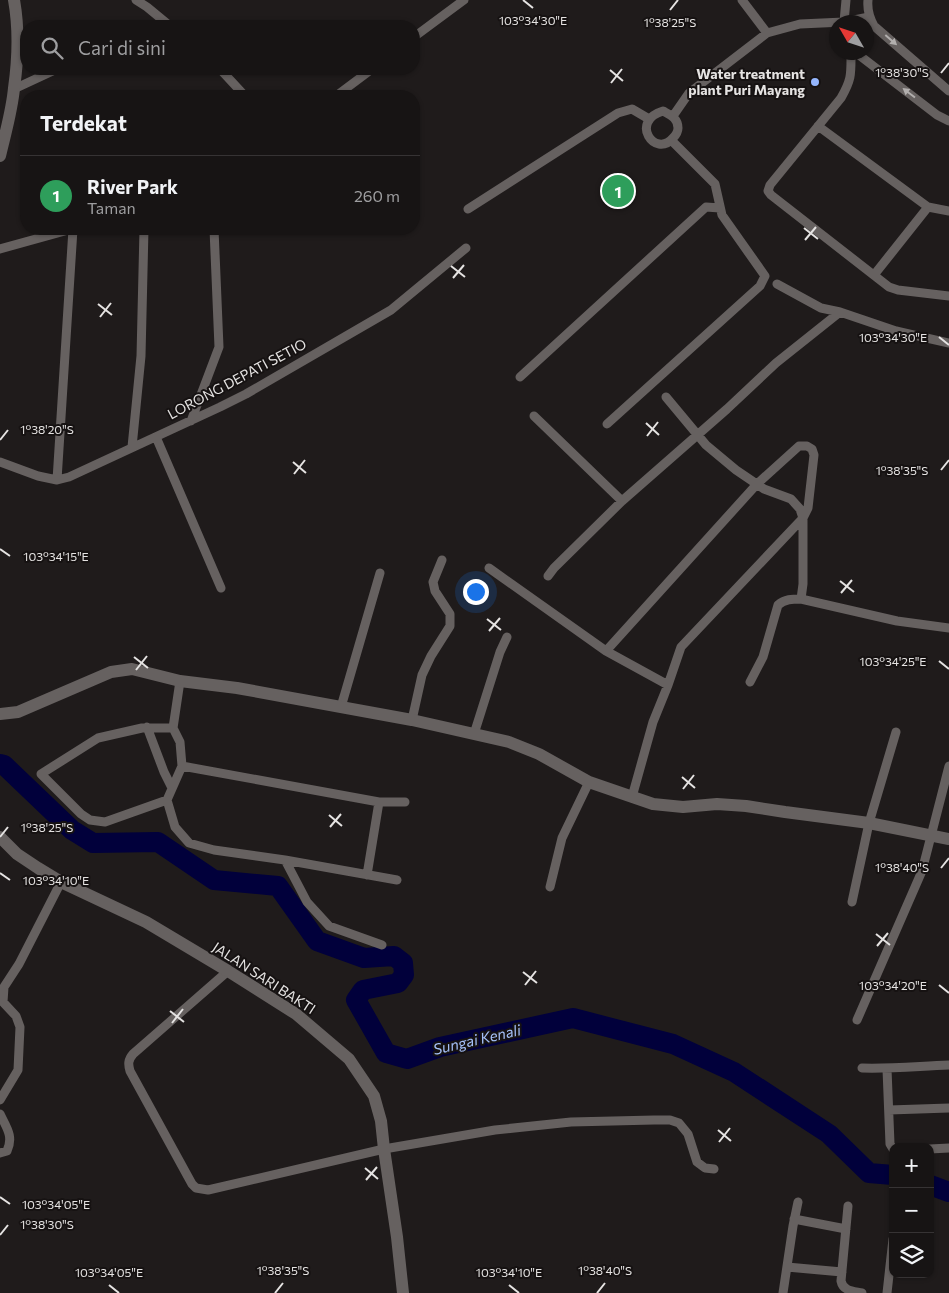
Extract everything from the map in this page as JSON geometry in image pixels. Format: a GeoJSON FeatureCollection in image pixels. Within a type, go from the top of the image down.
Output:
{"type":"FeatureCollection","features":[{"type":"Feature","properties":{"kind":"street"},"geometry":{"type":"LineString","coordinates":[[14,0],[20,30]]}},
{"type":"Feature","properties":{"kind":"street"},"geometry":{"type":"LineString","coordinates":[[136,0],[163,20]]}},
{"type":"Feature","properties":{"kind":"street"},"geometry":{"type":"LineString","coordinates":[[420,32],[450,4],[464,0]]}},
{"type":"Feature","properties":{"kind":"street"},"geometry":{"type":"LineString","coordinates":[[742,0],[767,33]]}},
{"type":"Feature","properties":{"kind":"street"},"geometry":{"type":"LineString","coordinates":[[845,15],[846,0]]}},
{"type":"Feature","properties":{"kind":"street"},"geometry":{"type":"LineString","coordinates":[[868,0],[869,15]]}},
{"type":"Feature","properties":{"kind":"street"},"geometry":{"type":"LineString","coordinates":[[672,116],[688,93],[767,33],[800,24],[829,23]]}},
{"type":"Feature","properties":{"kind":"street"},"geometry":{"type":"LineString","coordinates":[[874,26],[949,91]]}},
{"type":"Feature","properties":{"kind":"street"},"geometry":{"type":"LineString","coordinates":[[0,156],[20,52]]}},
{"type":"Feature","properties":{"kind":"street"},"geometry":{"type":"LineString","coordinates":[[851,60],[849,85],[841,98],[770,185],[768,191],[770,196],[889,287],[898,290],[949,296]]}},
{"type":"Feature","properties":{"kind":"street"},"geometry":{"type":"LineString","coordinates":[[865,60],[937,115],[949,121]]}},
{"type":"Feature","properties":{"kind":"street"},"geometry":{"type":"LineString","coordinates":[[14,89],[45,75]]}},
{"type":"Feature","properties":{"kind":"street"},"geometry":{"type":"LineString","coordinates":[[226,75],[239,90]]}},
{"type":"Feature","properties":{"kind":"street"},"geometry":{"type":"LineString","coordinates":[[344,90],[364,75]]}},
{"type":"Feature","properties":{"kind":"street"},"geometry":{"type":"LineString","coordinates":[[468,209],[618,113],[632,109],[649,119]]}},
{"type":"Feature","properties":{"kind":"street"},"geometry":{"type":"LineString","coordinates":[[663,111],[672,116],[677,122],[678,131],[667,144],[658,144],[651,140],[647,134],[646,126],[649,119],[663,111]]}},
{"type":"Feature","properties":{"kind":"street"},"geometry":{"type":"LineString","coordinates":[[818,126],[928,207],[949,211]]}},
{"type":"Feature","properties":{"kind":"street"},"geometry":{"type":"LineString","coordinates":[[607,424],[760,286],[766,276],[722,215],[715,184],[672,140]]}},
{"type":"Feature","properties":{"kind":"street"},"geometry":{"type":"LineString","coordinates":[[520,377],[706,207],[720,208]]}},
{"type":"Feature","properties":{"kind":"street"},"geometry":{"type":"LineString","coordinates":[[874,275],[928,207]]}},
{"type":"Feature","properties":{"kind":"street"},"geometry":{"type":"LineString","coordinates":[[0,249],[50,235]]}},
{"type":"Feature","properties":{"kind":"street"},"geometry":{"type":"LineString","coordinates":[[0,462],[38,476],[57,480],[72,235]]}},
{"type":"Feature","properties":{"kind":"street"},"geometry":{"type":"LineString","coordinates":[[132,447],[141,356],[144,235]]}},
{"type":"Feature","properties":{"kind":"street"},"geometry":{"type":"LineString","coordinates":[[191,421],[219,347],[214,235]]}},
{"type":"Feature","properties":{"kind":"street","name":"LORONG DEPATI SETIO"},"geometry":{"type":"LineString","coordinates":[[57,480],[69,477],[246,394],[391,310],[466,248]]}},
{"type":"Feature","properties":{"kind":"street"},"geometry":{"type":"LineString","coordinates":[[777,284],[821,308],[840,312],[896,332],[949,343]]}},
{"type":"Feature","properties":{"kind":"street"},"geometry":{"type":"LineString","coordinates":[[548,576],[622,501],[776,363],[840,312]]}},
{"type":"Feature","properties":{"kind":"street"},"geometry":{"type":"LineString","coordinates":[[666,397],[706,445],[719,456],[764,489],[791,499],[800,509],[803,518],[803,584],[801,599]]}},
{"type":"Feature","properties":{"kind":"street"},"geometry":{"type":"LineString","coordinates":[[534,416],[622,501]]}},
{"type":"Feature","properties":{"kind":"street"},"geometry":{"type":"LineString","coordinates":[[156,437],[221,588]]}},
{"type":"Feature","properties":{"kind":"street"},"geometry":{"type":"LineString","coordinates":[[606,651],[758,484],[799,446],[812,448],[814,455],[808,508],[803,518],[681,647],[653,722],[632,797]]}},
{"type":"Feature","properties":{"kind":"street"},"geometry":{"type":"LineString","coordinates":[[412,720],[422,675],[450,626],[450,614],[435,592],[433,582],[442,560]]}},
{"type":"Feature","properties":{"kind":"street"},"geometry":{"type":"LineString","coordinates":[[489,568],[606,651],[668,685]]}},
{"type":"Feature","properties":{"kind":"street"},"geometry":{"type":"LineString","coordinates":[[341,707],[380,573]]}},
{"type":"Feature","properties":{"kind":"street"},"geometry":{"type":"LineString","coordinates":[[750,682],[763,657],[778,605],[783,601],[801,599],[897,622],[949,628]]}},
{"type":"Feature","properties":{"kind":"street"},"geometry":{"type":"LineString","coordinates":[[474,734],[500,652],[507,638]]}},
{"type":"Feature","properties":{"kind":"street"},"geometry":{"type":"LineString","coordinates":[[0,714],[18,712],[111,672],[132,669],[180,680],[237,688],[412,720],[509,742],[539,754],[589,782],[653,804],[684,807],[717,804],[746,806],[869,823],[949,839]]}},
{"type":"Feature","properties":{"kind":"street"},"geometry":{"type":"LineString","coordinates":[[180,680],[173,728],[180,742],[182,766],[167,800],[175,827],[189,843],[214,850],[397,880]]}},
{"type":"Feature","properties":{"kind":"street"},"geometry":{"type":"LineString","coordinates":[[167,800],[105,822],[90,820],[81,814],[41,774],[98,738],[147,727],[173,728]]}},
{"type":"Feature","properties":{"kind":"street"},"geometry":{"type":"LineString","coordinates":[[147,727],[172,788]]}},
{"type":"Feature","properties":{"kind":"street"},"geometry":{"type":"LineString","coordinates":[[852,902],[869,823],[896,732]]}},
{"type":"Feature","properties":{"kind":"street"},"geometry":{"type":"LineString","coordinates":[[182,766],[379,802],[405,802]]}},
{"type":"Feature","properties":{"kind":"street"},"geometry":{"type":"LineString","coordinates":[[857,1020],[922,871],[949,766]]}},
{"type":"Feature","properties":{"kind":"street"},"geometry":{"type":"LineString","coordinates":[[550,887],[562,838],[589,782]]}},
{"type":"Feature","properties":{"kind":"street"},"geometry":{"type":"LineString","coordinates":[[367,875],[379,802]]}},
{"type":"Feature","properties":{"kind":"street","name":"JALAN SARI BAKTI"},"geometry":{"type":"LineString","coordinates":[[0,837],[17,854],[61,882],[146,922],[296,1014],[349,1059],[374,1096],[381,1121],[398,1237],[403,1293]]}},
{"type":"Feature","properties":{"kind":"street"},"geometry":{"type":"LineString","coordinates":[[284,860],[307,902],[329,926],[382,945]]}},
{"type":"Feature","properties":{"kind":"street"},"geometry":{"type":"LineString","coordinates":[[0,1099],[18,1070],[20,1027],[16,1016],[3,1002],[4,987],[19,964],[61,882]]}},
{"type":"Feature","properties":{"kind":"street"},"geometry":{"type":"LineString","coordinates":[[228,971],[133,1054],[129,1059],[128,1065],[192,1184],[196,1188],[208,1190],[384,1149],[494,1130],[571,1122],[670,1120],[679,1123],[688,1134],[696,1162],[705,1168],[714,1169]]}},
{"type":"Feature","properties":{"kind":"street"},"geometry":{"type":"LineString","coordinates":[[862,1068],[887,1069],[897,1067],[949,1066]]}},
{"type":"Feature","properties":{"kind":"street"},"geometry":{"type":"LineString","coordinates":[[887,1069],[890,1143]]}},
{"type":"Feature","properties":{"kind":"street"},"geometry":{"type":"LineString","coordinates":[[889,1110],[949,1108]]}},
{"type":"Feature","properties":{"kind":"street"},"geometry":{"type":"LineString","coordinates":[[0,1114],[10,1136],[10,1144],[7,1150],[0,1153]]}},
{"type":"Feature","properties":{"kind":"street"},"geometry":{"type":"LineString","coordinates":[[934,1149],[949,1148]]}},
{"type":"Feature","properties":{"kind":"street"},"geometry":{"type":"LineString","coordinates":[[783,1293],[798,1202]]}},
{"type":"Feature","properties":{"kind":"street"},"geometry":{"type":"LineString","coordinates":[[848,1206],[842,1285],[846,1289],[860,1293]]}},
{"type":"Feature","properties":{"kind":"street"},"geometry":{"type":"LineString","coordinates":[[794,1219],[846,1229]]}},
{"type":"Feature","properties":{"kind":"street"},"geometry":{"type":"LineString","coordinates":[[787,1267],[842,1272]]}},
{"type":"Feature","properties":{"kind":"street"},"geometry":{"type":"LineString","coordinates":[[887,1293],[889,1275]]}},
{"type":"Feature","properties":{"kind":"waterway","name":"Sungai Kenali"},"geometry":{"type":"LineString","coordinates":[[0,764],[4,765],[72,830],[93,843],[158,842],[214,880],[278,886],[317,941],[364,958],[394,956],[403,963],[404,975],[398,983],[363,990],[356,1000],[386,1053],[407,1059],[440,1047],[573,1018],[673,1044],[734,1072],[829,1134],[869,1173],[889,1175]]}},
{"type":"Feature","properties":{"kind":"waterway","name":"Sungai Kenali"},"geometry":{"type":"LineString","coordinates":[[934,1186],[949,1192]]}},
{"type":"Feature","properties":{"kind":"place","name":"Water treatment plant Puri Mayang"},"geometry":{"type":"Point","coordinates":[815,82]}},
{"type":"Feature","properties":{"kind":"place","name":"River Park"},"geometry":{"type":"Point","coordinates":[618,191]}}]}
